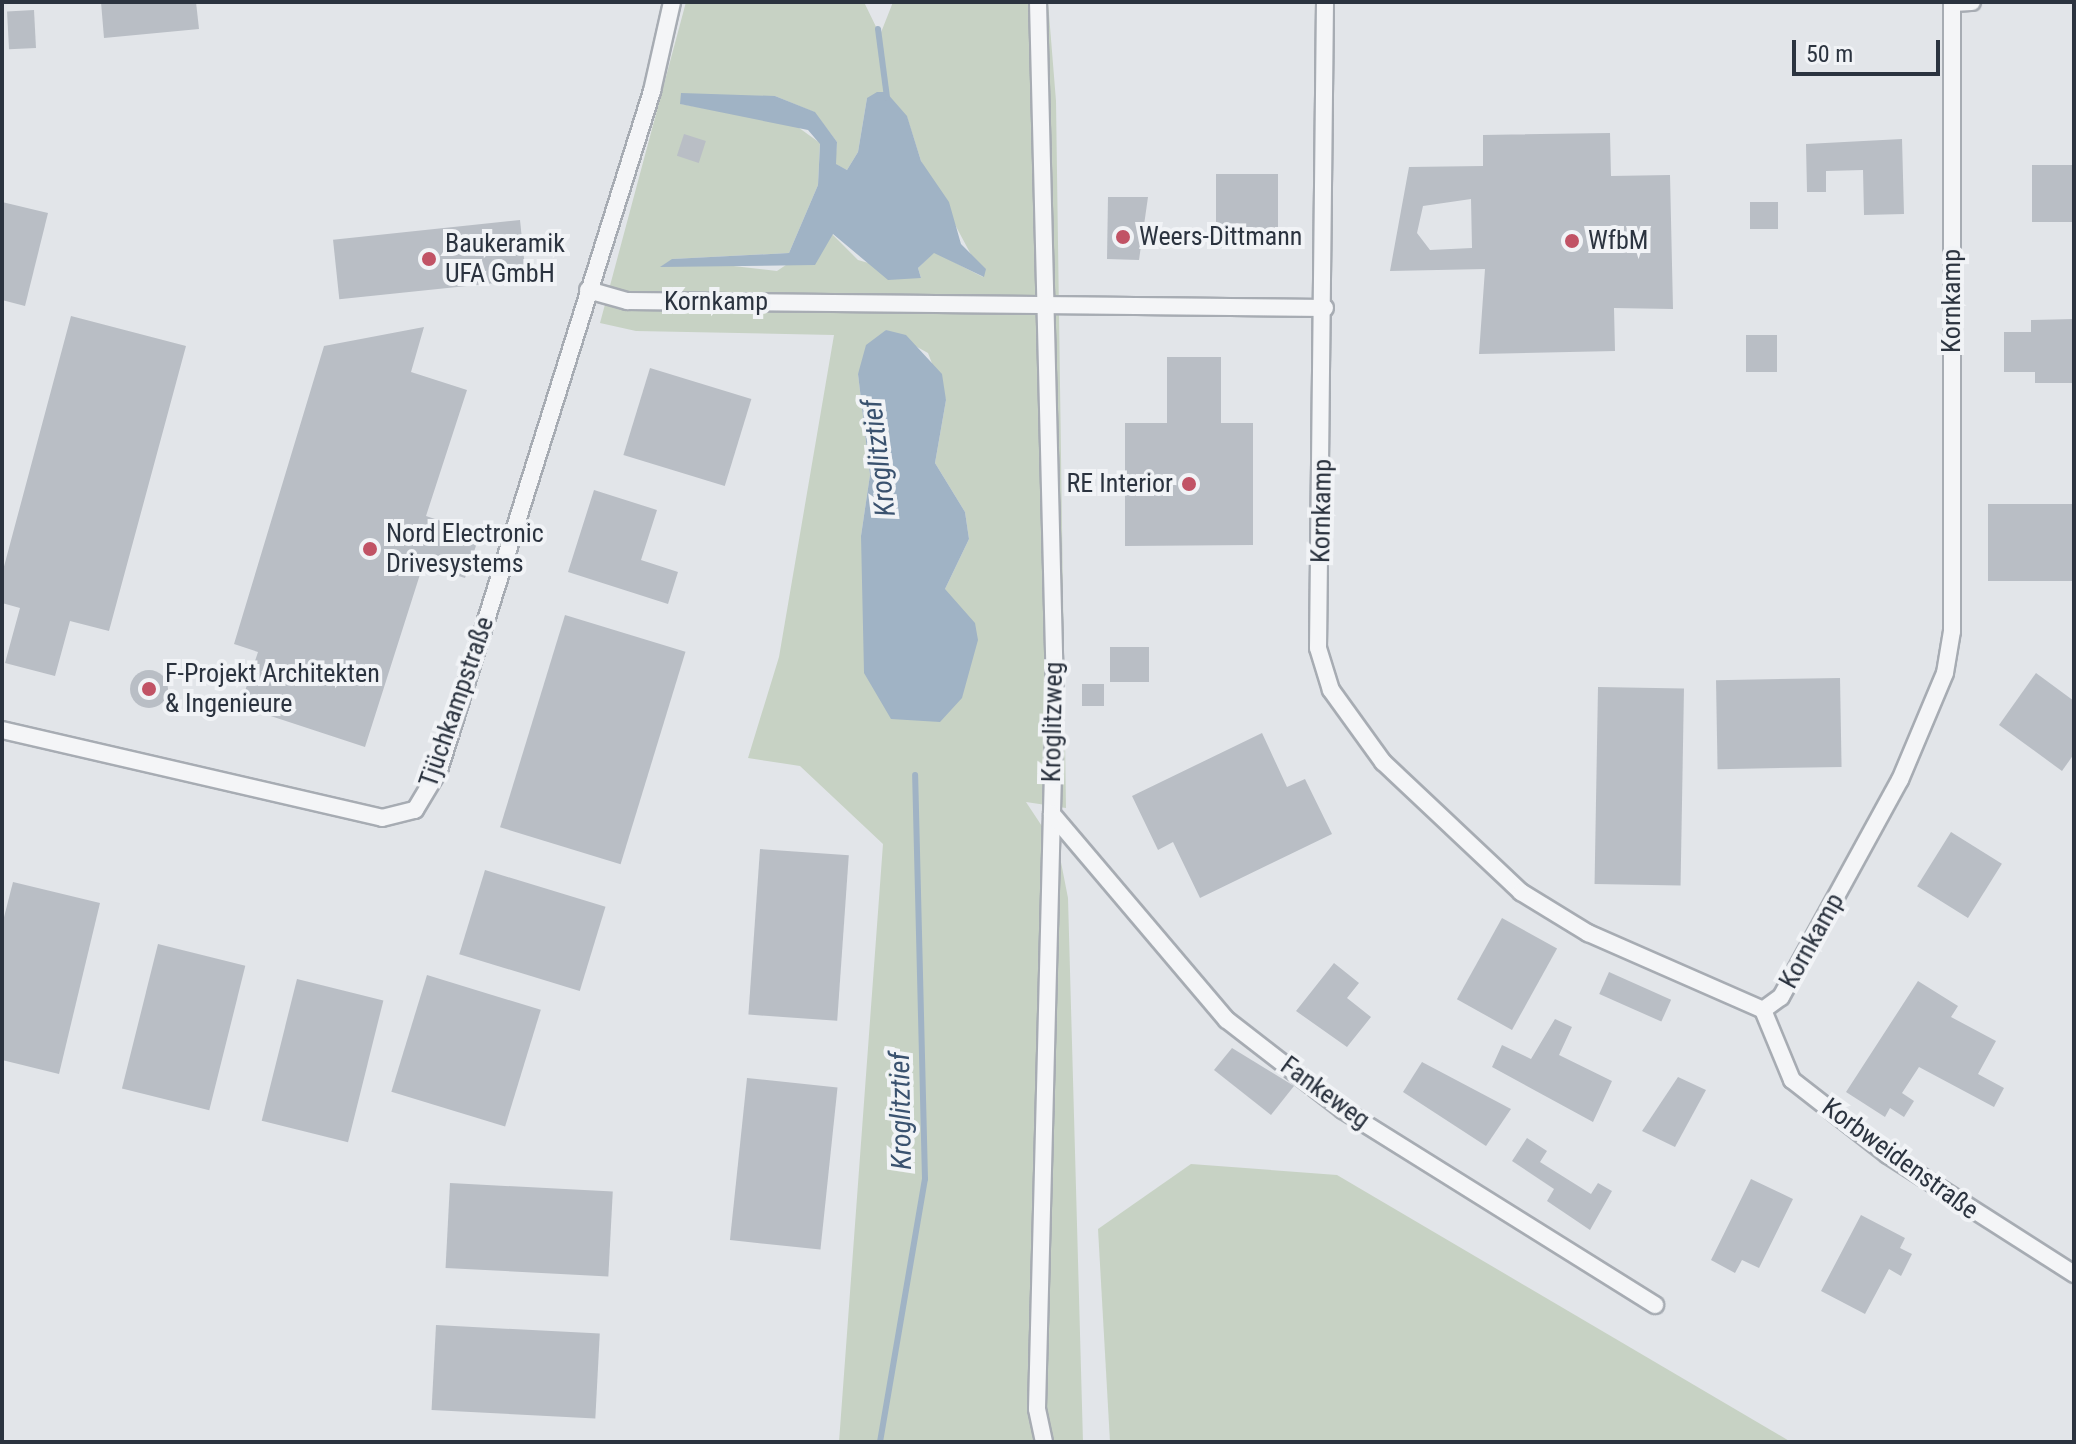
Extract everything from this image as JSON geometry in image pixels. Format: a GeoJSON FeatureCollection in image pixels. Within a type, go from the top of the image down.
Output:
{"type":"FeatureCollection","features":[{"type":"Feature","properties":{"kind":"street","name":"Tjüchkampstraße"},"geometry":{"type":"LineString","coordinates":[[2,730],[382,818],[415,810],[439,770],[588,290],[672,2]]}},
{"type":"Feature","properties":{"kind":"street","name":"Kroglitzweg"},"geometry":{"type":"LineString","coordinates":[[1038,2],[1046,305],[1052,814],[1037,1409],[1044,1442]]}},
{"type":"Feature","properties":{"kind":"street","name":"Kornkamp"},"geometry":{"type":"LineString","coordinates":[[1325,2],[1325,308],[1318,648],[1345,718],[1422,804],[1521,892],[1588,933],[1763,1010],[1781,997],[1900,780],[1945,673],[1952,631],[1952,3]]}},
{"type":"Feature","properties":{"kind":"street"},"geometry":{"type":"LineString","coordinates":[[1952,3],[1972,2]]}},
{"type":"Feature","properties":{"kind":"street","name":"Kornkamp"},"geometry":{"type":"LineString","coordinates":[[588,290],[627,301],[1325,308]]}},
{"type":"Feature","properties":{"kind":"street","name":"Fankeweg"},"geometry":{"type":"LineString","coordinates":[[1052,814],[1227,1020],[1343,1110],[1655,1305]]}},
{"type":"Feature","properties":{"kind":"street","name":"Korbweidenstraße"},"geometry":{"type":"LineString","coordinates":[[1763,1010],[1792,1080],[1899,1163],[2074,1274]]}},
{"type":"Feature","properties":{"kind":"green space"},"geometry":{"type":"Polygon","coordinates":[[[686,2],[864,2],[880,35],[893,2],[1048,2],[1056,101],[1066,808],[1026,802],[1059,852],[1068,898],[1083,1442],[839,1442],[883,844],[800,766],[748,758],[779,657],[834,335],[636,331],[600,323],[686,2]],[[775,96],[681,104],[795,125],[820,143],[818,185],[789,253],[672,259],[777,271],[832,234],[858,260],[921,278],[918,268],[934,252],[983,277],[921,161],[907,117],[867,98],[858,152],[847,170],[835,164],[837,142],[814,112],[775,96]],[[886,330],[858,374],[870,475],[861,536],[945,589],[969,539],[965,512],[935,463],[946,400],[928,353],[886,330]]]}},
{"type":"Feature","properties":{"kind":"green space"},"geometry":{"type":"Polygon","coordinates":[[[1191,1164],[1337,1175],[1791,1442],[1110,1442],[1098,1229],[1191,1164]]]}},
{"type":"Feature","properties":{"kind":"water"},"geometry":{"type":"Polygon","coordinates":[[[877,92],[886,92],[907,116],[921,161],[949,202],[961,244],[986,269],[984,277],[934,253],[918,268],[921,278],[888,280],[833,234],[815,265],[660,267],[672,259],[789,253],[818,185],[820,144],[808,130],[680,104],[681,93],[775,96],[815,112],[837,142],[836,164],[847,170],[858,152],[867,98],[877,92]]]}},
{"type":"Feature","properties":{"kind":"water"},"geometry":{"type":"Polygon","coordinates":[[[886,330],[906,335],[942,374],[946,400],[935,463],[965,512],[969,539],[945,589],[975,623],[978,640],[962,698],[940,722],[891,719],[864,673],[861,536],[870,475],[858,374],[866,345],[886,330]]]}},
{"type":"Feature","properties":{"kind":"building"},"geometry":{"type":"Polygon","coordinates":[[[101,2],[196,2],[199,29],[104,38],[101,2]]]}},
{"type":"Feature","properties":{"kind":"building"},"geometry":{"type":"Polygon","coordinates":[[[34,10],[36,48],[9,49],[7,11],[34,10]]]}},
{"type":"Feature","properties":{"kind":"building","name":"WfbM"},"geometry":{"type":"Polygon","coordinates":[[[1610,133],[1611,176],[1670,175],[1673,309],[1614,308],[1615,351],[1479,354],[1485,269],[1390,271],[1409,167],[1483,166],[1483,135],[1610,133]],[[1471,199],[1423,206],[1417,233],[1430,250],[1472,248],[1471,199]]]}},
{"type":"Feature","properties":{"kind":"building"},"geometry":{"type":"Polygon","coordinates":[[[684,134],[706,141],[699,163],[677,156],[684,134]]]}},
{"type":"Feature","properties":{"kind":"building"},"geometry":{"type":"Polygon","coordinates":[[[1902,139],[1904,214],[1864,215],[1863,170],[1826,171],[1826,192],[1807,192],[1806,144],[1902,139]]]}},
{"type":"Feature","properties":{"kind":"building"},"geometry":{"type":"Polygon","coordinates":[[[2032,165],[2074,165],[2074,222],[2032,222],[2032,165]]]}},
{"type":"Feature","properties":{"kind":"building"},"geometry":{"type":"Polygon","coordinates":[[[1216,174],[1278,174],[1278,248],[1216,248],[1216,174]]]}},
{"type":"Feature","properties":{"kind":"building","name":"Weers-Dittmann"},"geometry":{"type":"Polygon","coordinates":[[[1108,197],[1148,197],[1139,260],[1107,259],[1108,197]]]}},
{"type":"Feature","properties":{"kind":"building"},"geometry":{"type":"Polygon","coordinates":[[[2,202],[48,213],[25,306],[2,300],[2,202]]]}},
{"type":"Feature","properties":{"kind":"building"},"geometry":{"type":"Polygon","coordinates":[[[1750,202],[1778,202],[1778,229],[1750,229],[1750,202]]]}},
{"type":"Feature","properties":{"kind":"building","name":"Baukeramik UFA GmbH"},"geometry":{"type":"Polygon","coordinates":[[[520,220],[526,280],[339,299],[333,240],[520,220]]]}},
{"type":"Feature","properties":{"kind":"building"},"geometry":{"type":"Polygon","coordinates":[[[71,316],[186,346],[109,631],[70,621],[55,676],[5,663],[20,608],[2,603],[2,574],[71,316]]]}},
{"type":"Feature","properties":{"kind":"building"},"geometry":{"type":"Polygon","coordinates":[[[2074,319],[2074,383],[2035,383],[2035,372],[2004,372],[2004,332],[2031,332],[2031,320],[2074,319]]]}},
{"type":"Feature","properties":{"kind":"building","name":"Nord Electronic Drivesystems"},"geometry":{"type":"Polygon","coordinates":[[[424,327],[411,372],[467,390],[426,516],[480,534],[465,578],[423,565],[365,747],[240,706],[258,652],[234,644],[324,346],[424,327]]]}},
{"type":"Feature","properties":{"kind":"building"},"geometry":{"type":"Polygon","coordinates":[[[1746,335],[1777,335],[1777,372],[1746,372],[1746,335]]]}},
{"type":"Feature","properties":{"kind":"building","name":"RE Interior"},"geometry":{"type":"Polygon","coordinates":[[[1167,357],[1221,357],[1221,423],[1253,423],[1253,545],[1125,546],[1125,423],[1167,423],[1167,357]]]}},
{"type":"Feature","properties":{"kind":"building"},"geometry":{"type":"Polygon","coordinates":[[[650,368],[751,399],[725,486],[623,455],[650,368]]]}},
{"type":"Feature","properties":{"kind":"building"},"geometry":{"type":"Polygon","coordinates":[[[594,490],[657,510],[641,560],[678,572],[668,604],[568,572],[594,490]]]}},
{"type":"Feature","properties":{"kind":"building"},"geometry":{"type":"Polygon","coordinates":[[[1988,504],[2074,504],[2074,581],[1988,581],[1988,504]]]}},
{"type":"Feature","properties":{"kind":"building"},"geometry":{"type":"Polygon","coordinates":[[[565,615],[685,652],[621,864],[500,827],[565,615]]]}},
{"type":"Feature","properties":{"kind":"building"},"geometry":{"type":"Polygon","coordinates":[[[1110,647],[1149,647],[1149,682],[1110,682],[1110,647]]]}},
{"type":"Feature","properties":{"kind":"building","name":"F-Projekt Architekten & Ingenieure"},"geometry":{"type":"Polygon","coordinates":[[[149,670],[163,675],[168,689],[163,703],[149,708],[135,703],[130,689],[135,675],[149,670]]]}},
{"type":"Feature","properties":{"kind":"building"},"geometry":{"type":"Polygon","coordinates":[[[2036,673],[2074,701],[2074,754],[2062,771],[1999,725],[2036,673]]]}},
{"type":"Feature","properties":{"kind":"building"},"geometry":{"type":"Polygon","coordinates":[[[1840,678],[1842,767],[1718,769],[1716,680],[1840,678]]]}},
{"type":"Feature","properties":{"kind":"building"},"geometry":{"type":"Polygon","coordinates":[[[1082,684],[1104,684],[1104,706],[1082,706],[1082,684]]]}},
{"type":"Feature","properties":{"kind":"building"},"geometry":{"type":"Polygon","coordinates":[[[1598,687],[1684,689],[1681,885],[1595,884],[1598,687]]]}},
{"type":"Feature","properties":{"kind":"building"},"geometry":{"type":"Polygon","coordinates":[[[1262,733],[1287,787],[1305,779],[1332,834],[1200,898],[1173,842],[1158,850],[1132,796],[1262,733]]]}},
{"type":"Feature","properties":{"kind":"building"},"geometry":{"type":"Polygon","coordinates":[[[1951,832],[2002,864],[1968,918],[1917,886],[1951,832]]]}},
{"type":"Feature","properties":{"kind":"building"},"geometry":{"type":"Polygon","coordinates":[[[760,849],[849,855],[837,1021],[748,1015],[760,849]]]}},
{"type":"Feature","properties":{"kind":"building"},"geometry":{"type":"Polygon","coordinates":[[[485,870],[605,907],[580,991],[459,954],[485,870]]]}},
{"type":"Feature","properties":{"kind":"building"},"geometry":{"type":"Polygon","coordinates":[[[13,882],[100,903],[59,1074],[2,1060],[2,925],[13,882]]]}},
{"type":"Feature","properties":{"kind":"building"},"geometry":{"type":"Polygon","coordinates":[[[1502,918],[1557,949],[1512,1030],[1457,999],[1502,918]]]}},
{"type":"Feature","properties":{"kind":"building"},"geometry":{"type":"Polygon","coordinates":[[[158,944],[245,966],[209,1110],[122,1089],[158,944]]]}},
{"type":"Feature","properties":{"kind":"building"},"geometry":{"type":"Polygon","coordinates":[[[1334,963],[1359,983],[1347,998],[1371,1017],[1347,1047],[1296,1011],[1334,963]]]}},
{"type":"Feature","properties":{"kind":"building"},"geometry":{"type":"Polygon","coordinates":[[[1609,972],[1671,1000],[1661,1022],[1599,994],[1609,972]]]}},
{"type":"Feature","properties":{"kind":"building"},"geometry":{"type":"Polygon","coordinates":[[[427,975],[541,1010],[505,1126],[391,1092],[427,975]]]}},
{"type":"Feature","properties":{"kind":"building"},"geometry":{"type":"Polygon","coordinates":[[[297,979],[383,1001],[348,1142],[262,1121],[297,979]]]}},
{"type":"Feature","properties":{"kind":"building"},"geometry":{"type":"Polygon","coordinates":[[[1918,981],[1958,1006],[1951,1017],[1996,1041],[1978,1074],[2004,1088],[1994,1107],[1919,1067],[1902,1093],[1914,1101],[1904,1117],[1890,1108],[1885,1117],[1846,1092],[1918,981]]]}},
{"type":"Feature","properties":{"kind":"building"},"geometry":{"type":"Polygon","coordinates":[[[1555,1019],[1572,1027],[1559,1055],[1612,1081],[1593,1122],[1492,1067],[1502,1045],[1531,1059],[1555,1019]]]}},
{"type":"Feature","properties":{"kind":"building"},"geometry":{"type":"Polygon","coordinates":[[[1232,1048],[1294,1086],[1271,1115],[1214,1070],[1232,1048]]]}},
{"type":"Feature","properties":{"kind":"building"},"geometry":{"type":"Polygon","coordinates":[[[1422,1062],[1511,1109],[1486,1146],[1403,1092],[1422,1062]]]}},
{"type":"Feature","properties":{"kind":"building"},"geometry":{"type":"Polygon","coordinates":[[[1678,1077],[1706,1090],[1675,1147],[1642,1131],[1678,1077]]]}},
{"type":"Feature","properties":{"kind":"building"},"geometry":{"type":"Polygon","coordinates":[[[747,1078],[838,1088],[820,1250],[730,1240],[747,1078]]]}},
{"type":"Feature","properties":{"kind":"building"},"geometry":{"type":"Polygon","coordinates":[[[1527,1138],[1547,1151],[1540,1162],[1591,1194],[1598,1183],[1612,1191],[1590,1230],[1547,1201],[1554,1189],[1512,1161],[1527,1138]]]}},
{"type":"Feature","properties":{"kind":"building"},"geometry":{"type":"Polygon","coordinates":[[[1751,1179],[1793,1199],[1759,1268],[1742,1260],[1735,1273],[1711,1260],[1751,1179]]]}},
{"type":"Feature","properties":{"kind":"building"},"geometry":{"type":"Polygon","coordinates":[[[450,1183],[613,1192],[608,1276],[446,1268],[450,1183]]]}},
{"type":"Feature","properties":{"kind":"building"},"geometry":{"type":"Polygon","coordinates":[[[1861,1215],[1905,1238],[1900,1248],[1912,1254],[1901,1276],[1889,1269],[1865,1314],[1821,1291],[1861,1215]]]}},
{"type":"Feature","properties":{"kind":"building"},"geometry":{"type":"Polygon","coordinates":[[[436,1325],[600,1334],[595,1418],[432,1410],[436,1325]]]}},
{"type":"Feature","properties":{"kind":"waterway","name":"Kroglitztief"},"geometry":{"type":"LineString","coordinates":[[878,29],[887,97]]}},
{"type":"Feature","properties":{"kind":"waterway","name":"Kroglitztief"},"geometry":{"type":"LineString","coordinates":[[880,1442],[925,1179],[915,775]]}},
{"type":"Feature","properties":{"kind":"place","name":"Weers-Dittmann"},"geometry":{"type":"Point","coordinates":[1123,237]}},
{"type":"Feature","properties":{"kind":"place","name":"WfbM"},"geometry":{"type":"Point","coordinates":[1572,241]}},
{"type":"Feature","properties":{"kind":"place","name":"Baukeramik UFA GmbH"},"geometry":{"type":"Point","coordinates":[429,259]}},
{"type":"Feature","properties":{"kind":"place","name":"RE Interior"},"geometry":{"type":"Point","coordinates":[1189,484]}},
{"type":"Feature","properties":{"kind":"place","name":"Nord Electronic Drivesystems"},"geometry":{"type":"Point","coordinates":[370,549]}},
{"type":"Feature","properties":{"kind":"place","name":"F-Projekt Architekten & Ingenieure"},"geometry":{"type":"Point","coordinates":[149,689]}}]}
